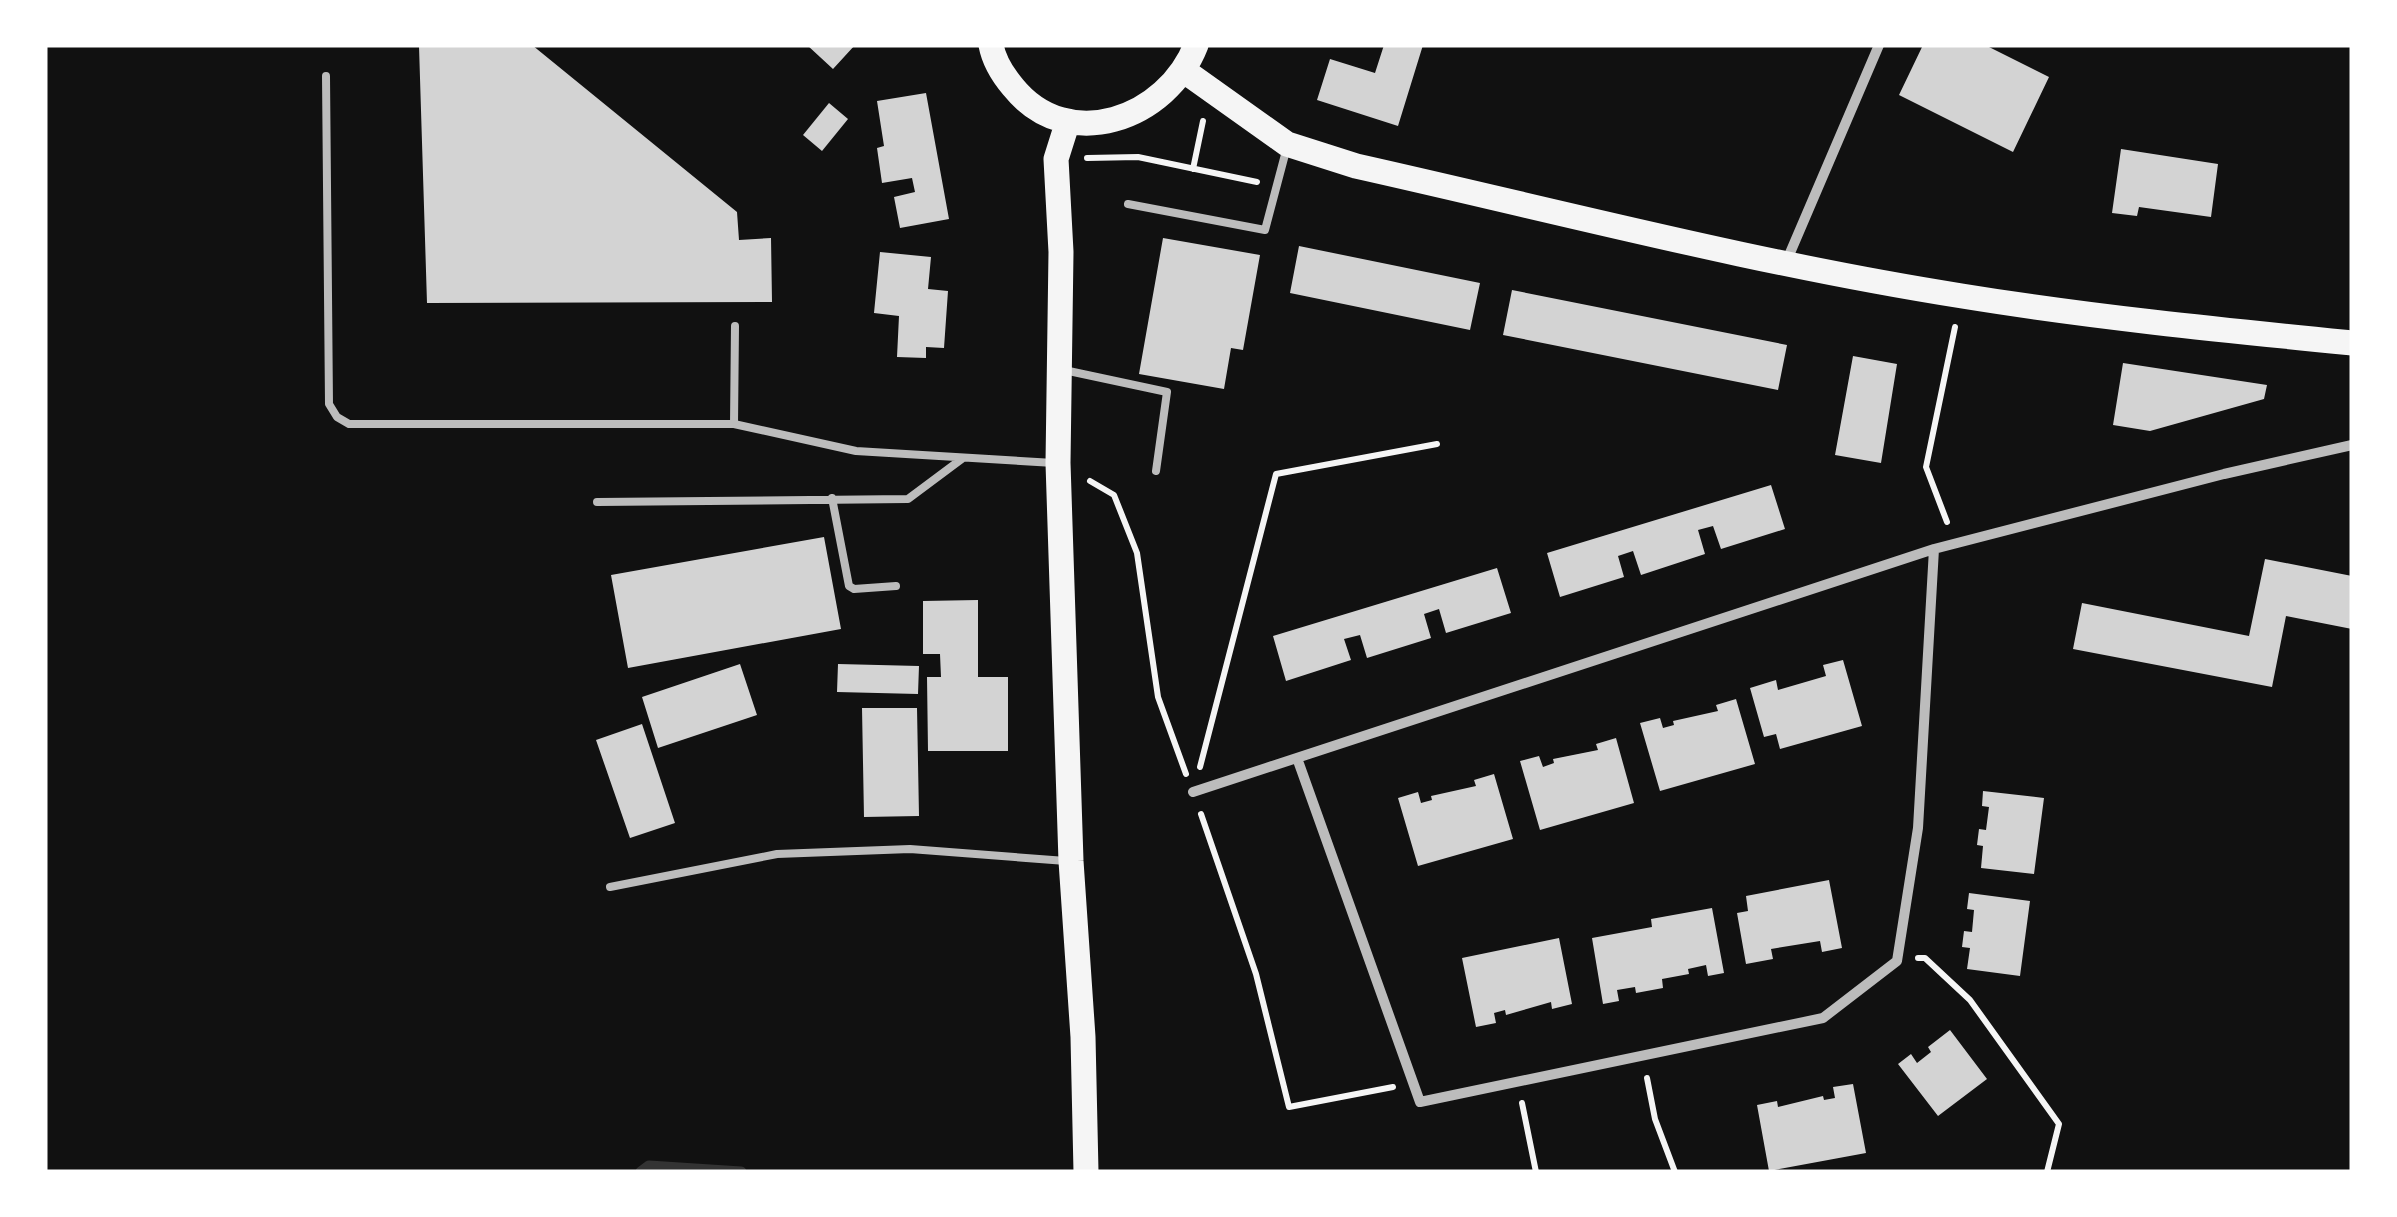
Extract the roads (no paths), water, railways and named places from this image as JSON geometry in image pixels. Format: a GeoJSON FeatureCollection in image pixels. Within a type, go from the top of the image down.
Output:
{"type":"FeatureCollection","features":[{"type":"Feature","properties":{"kind":"main road"},"geometry":{"type":"LineString","coordinates":[[991,45],[1003,74],[1021,97],[1041,111],[1092,125],[1115,121],[1166,92],[1196,45]]}},
{"type":"Feature","properties":{"kind":"main road"},"geometry":{"type":"LineString","coordinates":[[1183,70],[1287,144],[1356,166],[1786,263],[1960,296],[2142,322],[2352,343]]}},
{"type":"Feature","properties":{"kind":"main road"},"geometry":{"type":"LineString","coordinates":[[1068,121],[1056,159],[1061,252],[1058,463],[1086,1172]]}},
{"type":"Feature","properties":{"kind":"street"},"geometry":{"type":"LineString","coordinates":[[1786,263],[1879,45]]}},
{"type":"Feature","properties":{"kind":"street"},"geometry":{"type":"LineString","coordinates":[[1193,792],[1934,549],[2336,446],[2352,446]]}},
{"type":"Feature","properties":{"kind":"street"},"geometry":{"type":"LineString","coordinates":[[1297,758],[1420,1102],[1823,1018],[1897,961],[1918,828],[1934,549]]}},
{"type":"Feature","properties":{"kind":"lane"},"geometry":{"type":"LineString","coordinates":[[326,76],[329,404],[349,424],[734,424],[856,450],[1058,463]]}},
{"type":"Feature","properties":{"kind":"lane"},"geometry":{"type":"LineString","coordinates":[[1128,204],[1265,230],[1287,144]]}},
{"type":"Feature","properties":{"kind":"lane"},"geometry":{"type":"LineString","coordinates":[[734,424],[735,326]]}},
{"type":"Feature","properties":{"kind":"lane"},"geometry":{"type":"LineString","coordinates":[[1060,369],[1167,392],[1156,471]]}},
{"type":"Feature","properties":{"kind":"lane"},"geometry":{"type":"LineString","coordinates":[[597,502],[908,499],[962,458]]}},
{"type":"Feature","properties":{"kind":"lane"},"geometry":{"type":"LineString","coordinates":[[832,498],[846,582],[854,589],[896,586]]}},
{"type":"Feature","properties":{"kind":"lane"},"geometry":{"type":"LineString","coordinates":[[610,887],[777,854],[910,849],[1071,861]]}},
{"type":"Feature","properties":{"kind":"waterway"},"geometry":{"type":"LineString","coordinates":[[641,1172],[649,1166],[741,1172]]}}]}
